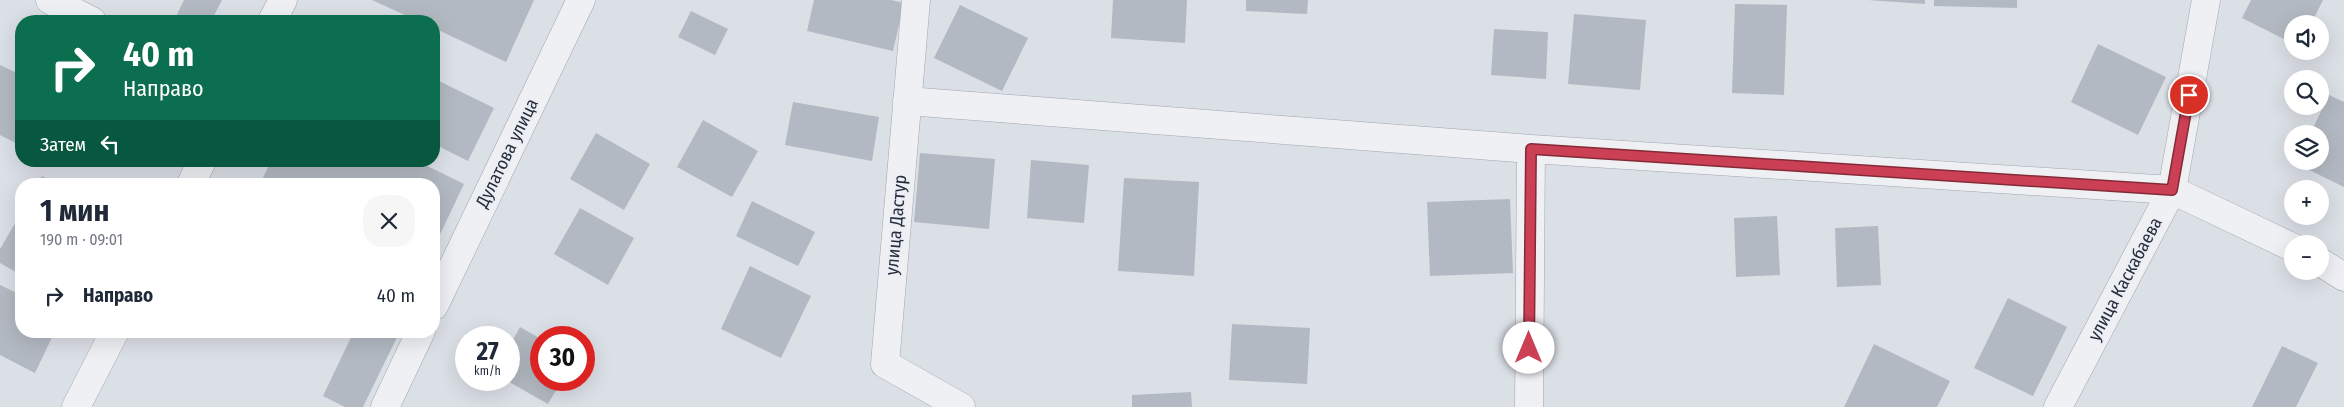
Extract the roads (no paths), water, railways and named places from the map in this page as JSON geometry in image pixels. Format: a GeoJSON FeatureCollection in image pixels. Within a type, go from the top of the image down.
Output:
{"type":"FeatureCollection","features":[{"type":"Feature","properties":{"kind":"street"},"geometry":{"type":"LineString","coordinates":[[50,0],[80,15]]}},
{"type":"Feature","properties":{"kind":"street"},"geometry":{"type":"LineString","coordinates":[[275,15],[282,0]]}},
{"type":"Feature","properties":{"kind":"street","name":"Дулатова улица"},"geometry":{"type":"LineString","coordinates":[[440,294],[581,0]]}},
{"type":"Feature","properties":{"kind":"street","name":"улица Дастур"},"geometry":{"type":"LineString","coordinates":[[916,0],[885,364],[961,407]]}},
{"type":"Feature","properties":{"kind":"street","name":"улица Каскабаева"},"geometry":{"type":"LineString","coordinates":[[2058,407],[2172,190],[2206,0]]}},
{"type":"Feature","properties":{"kind":"street"},"geometry":{"type":"LineString","coordinates":[[907,101],[1531,149],[2172,190],[2284,243]]}},
{"type":"Feature","properties":{"kind":"street"},"geometry":{"type":"LineString","coordinates":[[1529,407],[1531,149]]}},
{"type":"Feature","properties":{"kind":"street"},"geometry":{"type":"LineString","coordinates":[[2329,268],[2344,277]]}},
{"type":"Feature","properties":{"kind":"street"},"geometry":{"type":"LineString","coordinates":[[76,407],[111,338]]}},
{"type":"Feature","properties":{"kind":"street"},"geometry":{"type":"LineString","coordinates":[[385,407],[419,338]]}}]}
